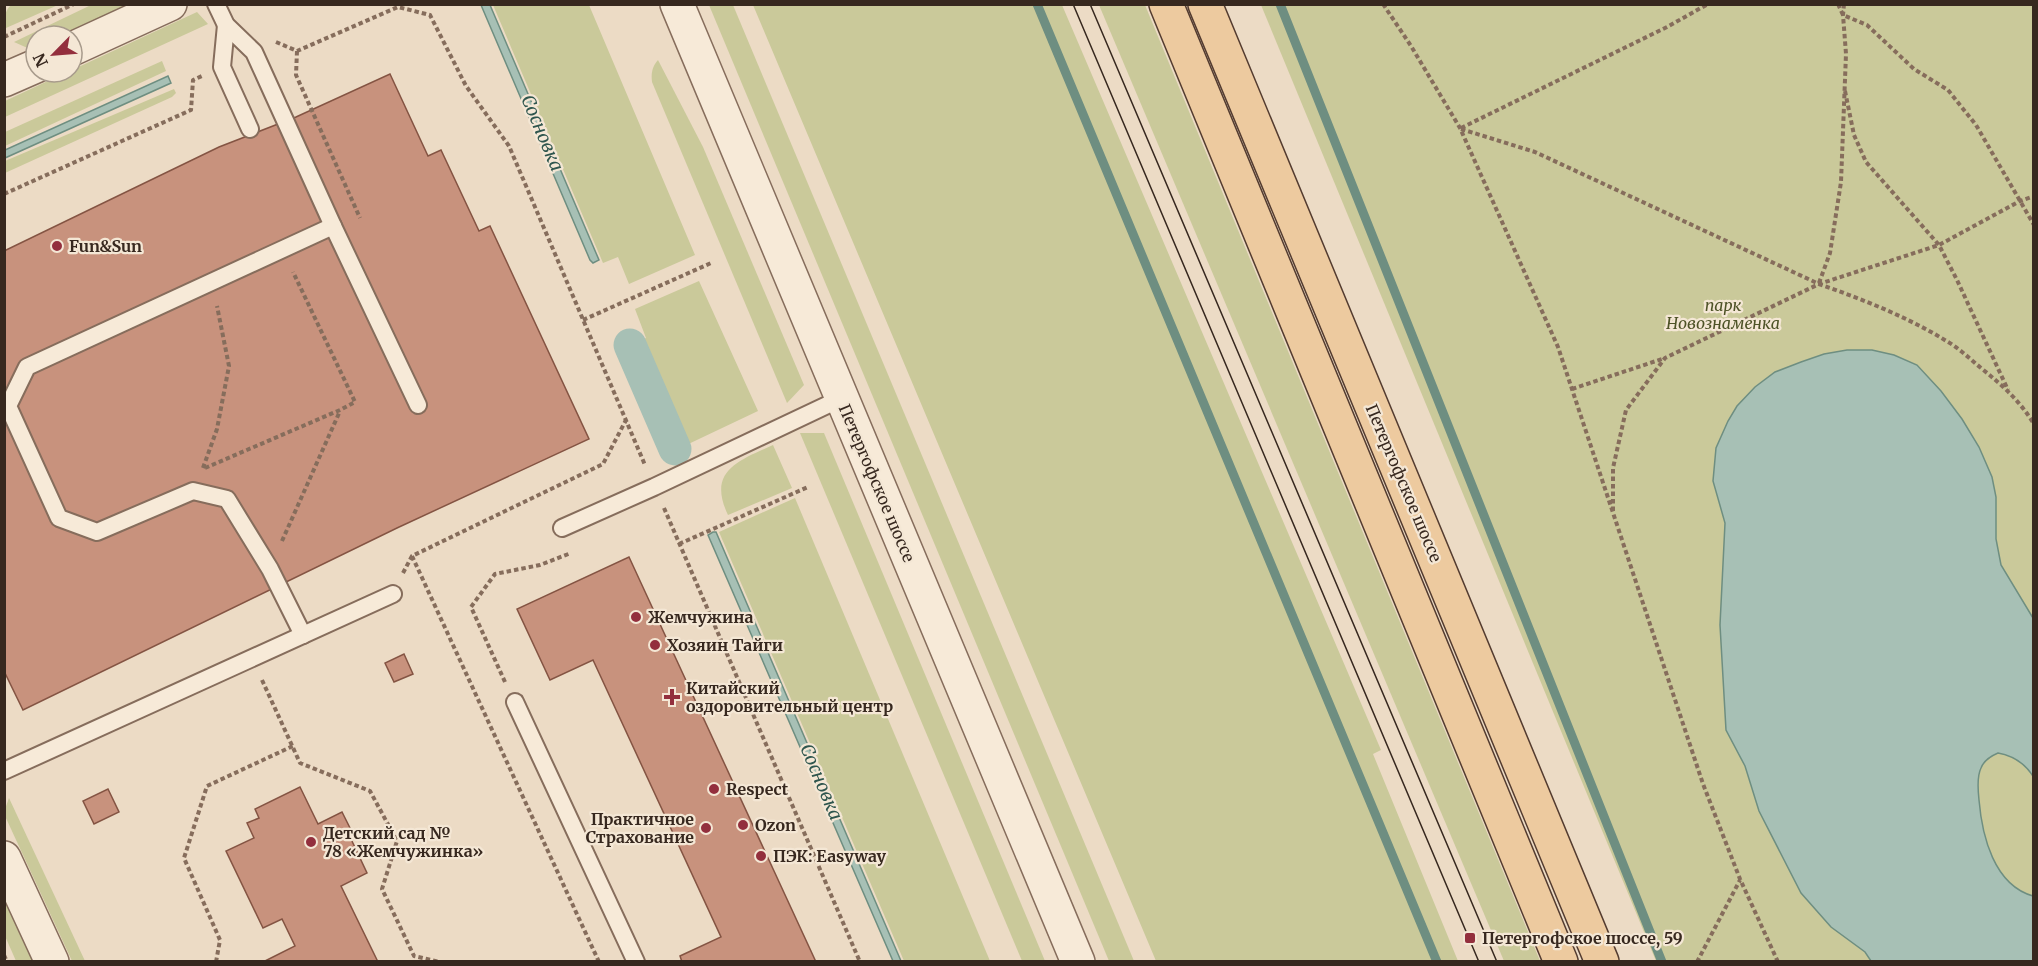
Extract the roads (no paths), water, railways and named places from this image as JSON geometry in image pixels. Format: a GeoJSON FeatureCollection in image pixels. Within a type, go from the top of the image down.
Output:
{"type":"FeatureCollection","features":[{"type":"Feature","properties":{"kind":"main road"},"geometry":{"type":"LineString","coordinates":[[1166,4],[1561,962]]}},
{"type":"Feature","properties":{"kind":"main road","name":"Петергофское шоссе"},"geometry":{"type":"LineString","coordinates":[[1205,4],[1602,962]]}},
{"type":"Feature","properties":{"kind":"street"},"geometry":{"type":"LineString","coordinates":[[84,43],[170,4]]}},
{"type":"Feature","properties":{"kind":"street","name":"Петергофское шоссе"},"geometry":{"type":"LineString","coordinates":[[677,4],[1078,962]]}},
{"type":"Feature","properties":{"kind":"street"},"geometry":{"type":"LineString","coordinates":[[4,80],[24,71]]}},
{"type":"Feature","properties":{"kind":"street"},"geometry":{"type":"LineString","coordinates":[[4,858],[52,962]]}},
{"type":"Feature","properties":{"kind":"lane"},"geometry":{"type":"LineString","coordinates":[[216,4],[226,25],[254,52],[418,405]]}},
{"type":"Feature","properties":{"kind":"lane"},"geometry":{"type":"LineString","coordinates":[[226,25],[222,67],[250,129]]}},
{"type":"Feature","properties":{"kind":"lane"},"geometry":{"type":"LineString","coordinates":[[303,635],[270,569],[227,499],[193,491],[97,532],[59,518],[8,406],[27,367],[333,226]]}},
{"type":"Feature","properties":{"kind":"lane"},"geometry":{"type":"LineString","coordinates":[[562,528],[842,398]]}},
{"type":"Feature","properties":{"kind":"lane"},"geometry":{"type":"LineString","coordinates":[[4,771],[393,594]]}},
{"type":"Feature","properties":{"kind":"lane"},"geometry":{"type":"LineString","coordinates":[[515,702],[636,962]]}},
{"type":"Feature","properties":{"kind":"water"},"geometry":{"type":"Polygon","coordinates":[[[481,5],[490,5],[599,260],[593,263],[590,260],[481,5]]]}},
{"type":"Feature","properties":{"kind":"water"},"geometry":{"type":"Polygon","coordinates":[[[168,76],[171,83],[5,158],[5,150],[168,76]]]}},
{"type":"Feature","properties":{"kind":"water"},"geometry":{"type":"Polygon","coordinates":[[[1847,350],[1872,350],[1894,355],[1917,365],[1962,419],[1979,447],[1992,477],[1996,497],[1996,539],[2001,565],[2033,618],[2034,778],[2019,761],[1998,753],[1988,759],[1981,768],[1978,779],[1979,796],[1983,829],[1992,857],[2009,881],[2020,890],[2033,896],[2033,961],[1871,961],[1865,952],[1831,927],[1801,893],[1759,811],[1745,766],[1726,730],[1720,625],[1725,523],[1713,481],[1716,448],[1737,406],[1755,387],[1775,372],[1824,354],[1847,350]]]}},
{"type":"Feature","properties":{"kind":"water"},"geometry":{"type":"Polygon","coordinates":[[[716,532],[901,961],[893,961],[708,535],[716,532]]]}},
{"type":"Feature","properties":{"kind":"waterway"},"geometry":{"type":"LineString","coordinates":[[1037,4],[1437,962]]}},
{"type":"Feature","properties":{"kind":"waterway"},"geometry":{"type":"LineString","coordinates":[[1280,4],[1662,962]]}},
{"type":"Feature","properties":{"kind":"waterway","name":"Сосновка"},"geometry":{"type":"LineString","coordinates":[[630,345],[675,449]]}},
{"type":"Feature","properties":{"kind":"tram line"},"geometry":{"type":"LineString","coordinates":[[1073,4],[1479,962]]}},
{"type":"Feature","properties":{"kind":"tram line"},"geometry":{"type":"LineString","coordinates":[[1090,4],[1497,962]]}},
{"type":"Feature","properties":{"kind":"place","name":"Fun&Sun"},"geometry":{"type":"Point","coordinates":[57,246]}},
{"type":"Feature","properties":{"kind":"place","name":"Жемчужина"},"geometry":{"type":"Point","coordinates":[636,617]}},
{"type":"Feature","properties":{"kind":"place","name":"Хозяин Тайги"},"geometry":{"type":"Point","coordinates":[655,645]}},
{"type":"Feature","properties":{"kind":"place","name":"Китайский оздоровительный центр"},"geometry":{"type":"Point","coordinates":[672,697]}},
{"type":"Feature","properties":{"kind":"place","name":"Respect"},"geometry":{"type":"Point","coordinates":[714,789]}},
{"type":"Feature","properties":{"kind":"place","name":"Ozon"},"geometry":{"type":"Point","coordinates":[743,825]}},
{"type":"Feature","properties":{"kind":"place","name":"Практичное Страхование"},"geometry":{"type":"Point","coordinates":[706,828]}},
{"type":"Feature","properties":{"kind":"place","name":"Детский сад № 78 «Жемчужинка»"},"geometry":{"type":"Point","coordinates":[311,842]}},
{"type":"Feature","properties":{"kind":"place","name":"ПЭК: Easyway"},"geometry":{"type":"Point","coordinates":[761,856]}},
{"type":"Feature","properties":{"kind":"place","name":"Петергофское шоссе, 59"},"geometry":{"type":"Point","coordinates":[1470,938]}},
{"type":"Feature","properties":{"kind":"park label","name":"парк Новознаменка"},"geometry":{"type":"Point","coordinates":[1723,314]}}]}
